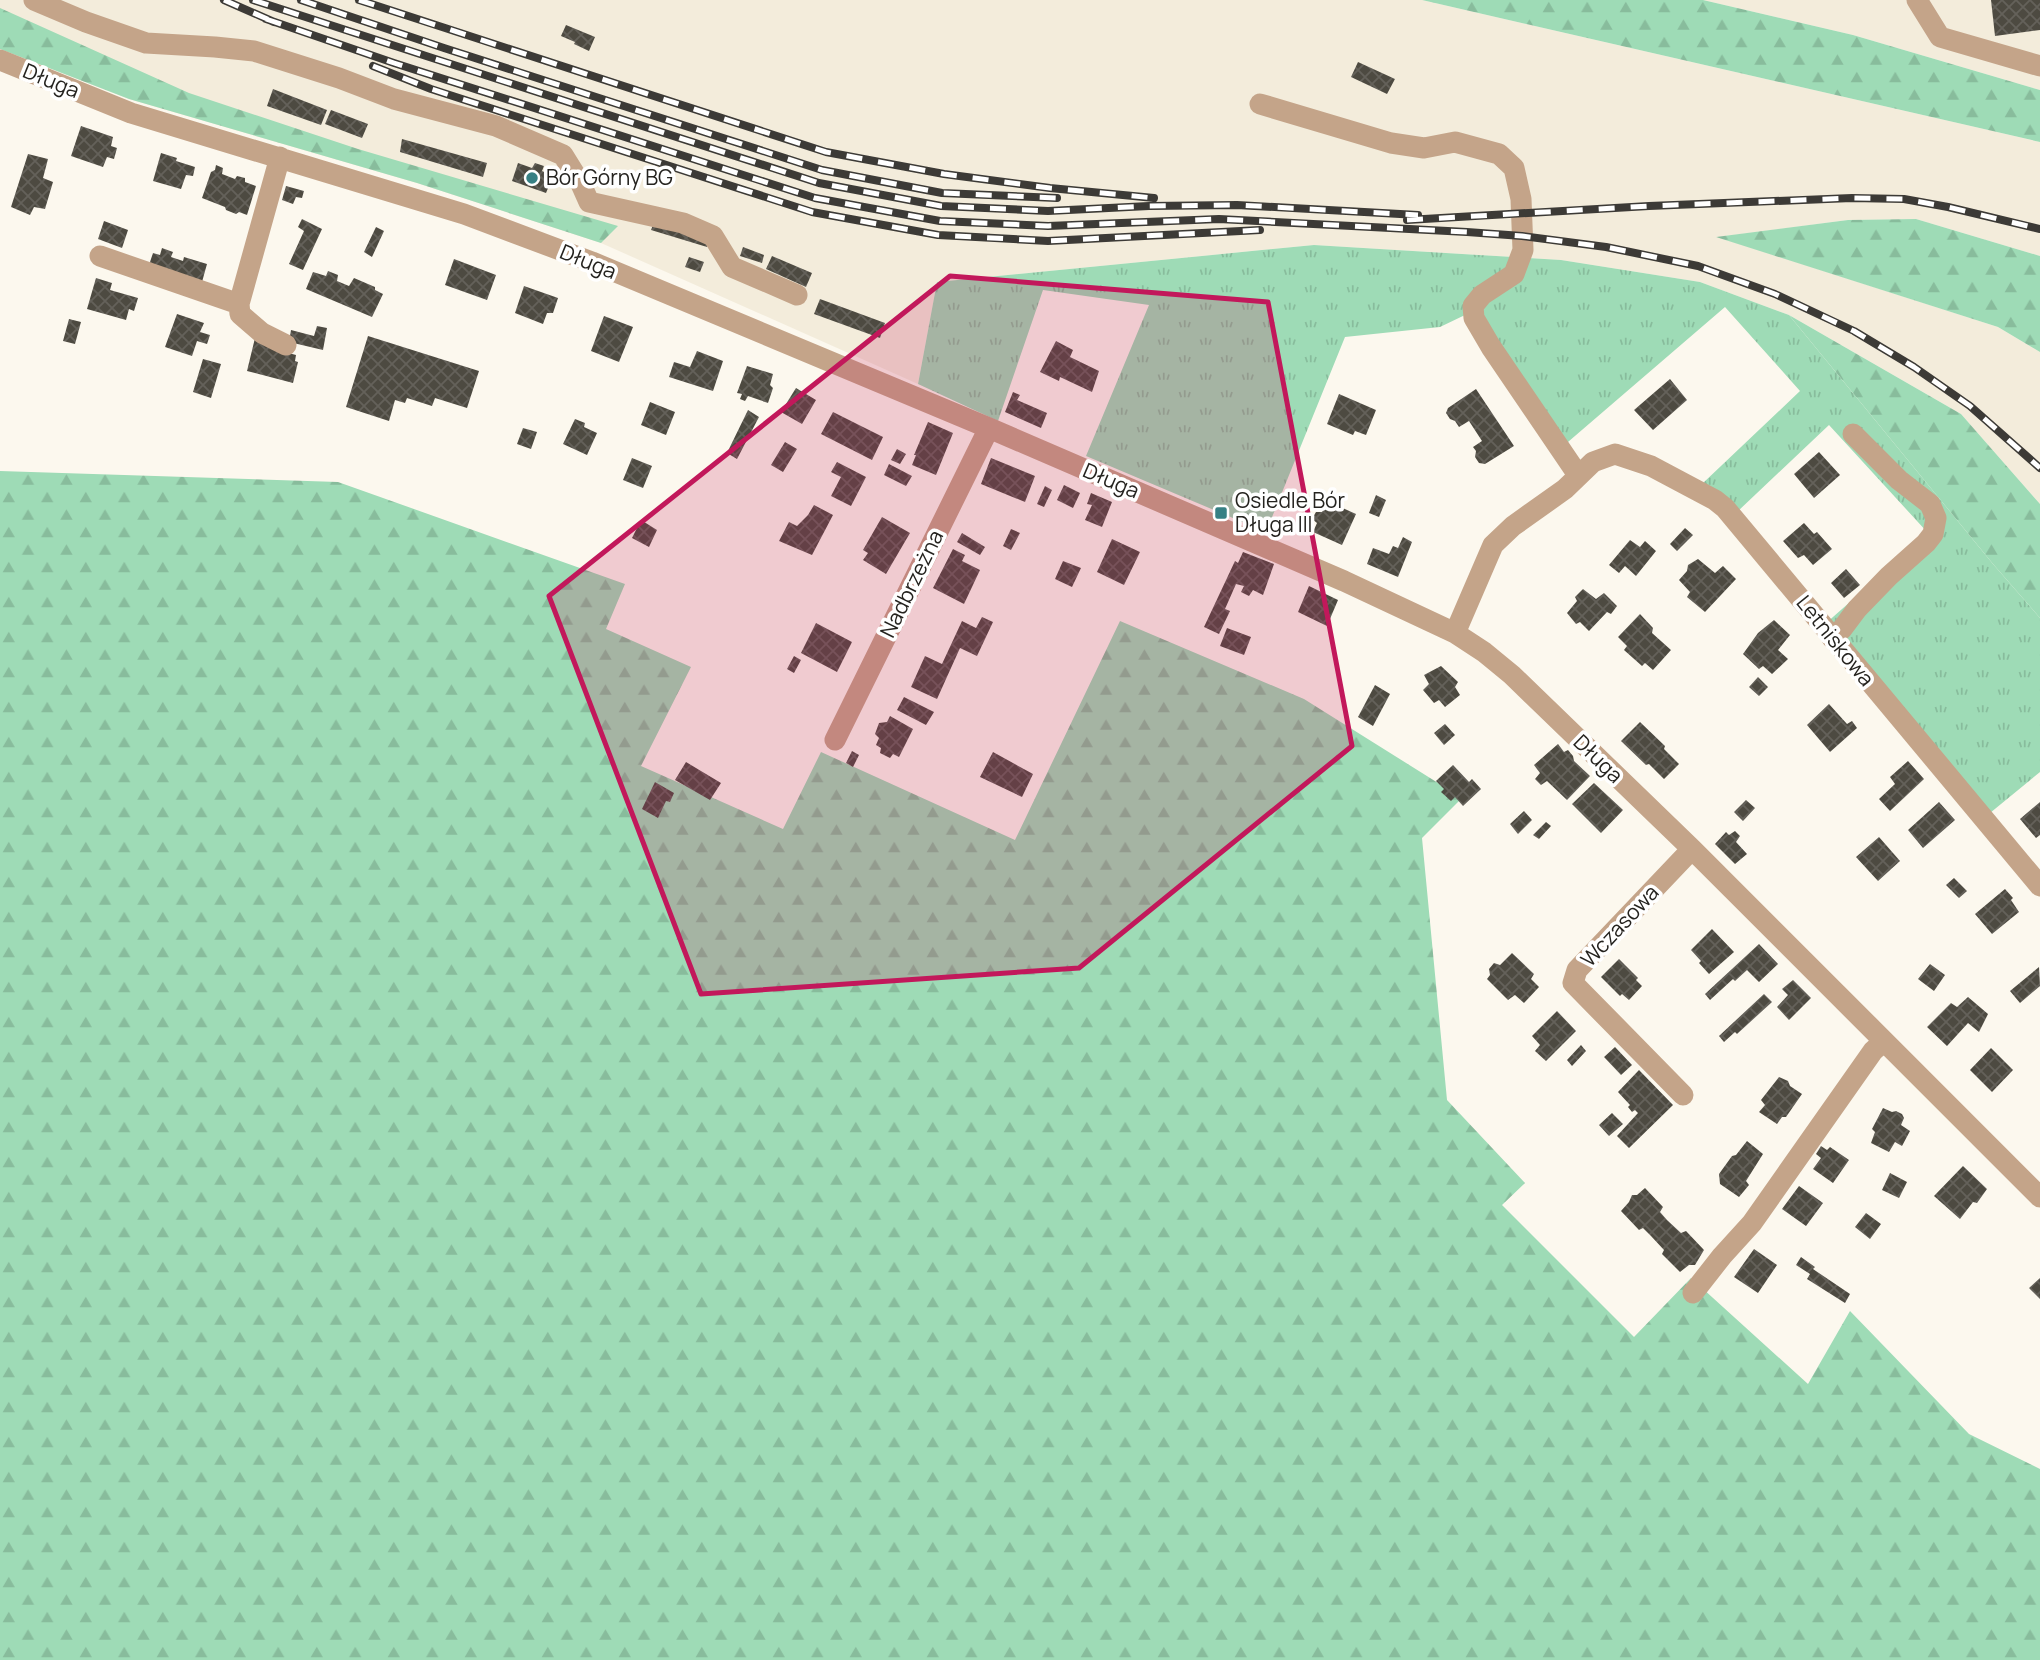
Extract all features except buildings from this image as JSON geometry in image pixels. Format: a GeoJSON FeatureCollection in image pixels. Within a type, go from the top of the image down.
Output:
{"type":"FeatureCollection","features":[{"type":"Feature","properties":{"kind":"street"},"geometry":{"type":"LineString","coordinates":[[34,0],[146,43],[254,51],[394,99],[496,125],[563,155],[589,202],[683,223],[713,236],[732,267],[797,295]]}},
{"type":"Feature","properties":{"kind":"street"},"geometry":{"type":"LineString","coordinates":[[1917,0],[1940,37],[2040,66]]}},
{"type":"Feature","properties":{"kind":"street","name":"Długa"},"geometry":{"type":"LineString","coordinates":[[0,60],[131,113],[464,214],[592,262],[989,428],[1344,581],[1455,633],[1512,675],[1692,849],[2040,1197]]}},
{"type":"Feature","properties":{"kind":"street"},"geometry":{"type":"LineString","coordinates":[[1260,104],[1391,144],[1424,148],[1455,142],[1499,154],[1514,168],[1521,199],[1523,250],[1514,274],[1482,295],[1473,306],[1474,318],[1585,469],[1565,489],[1533,510],[1493,545],[1455,633]]}},
{"type":"Feature","properties":{"kind":"street"},"geometry":{"type":"LineString","coordinates":[[280,157],[239,304],[240,314],[262,333],[286,345]]}},
{"type":"Feature","properties":{"kind":"street"},"geometry":{"type":"LineString","coordinates":[[100,256],[239,304]]}},
{"type":"Feature","properties":{"kind":"street","name":"Nadbrzeżna"},"geometry":{"type":"LineString","coordinates":[[835,740],[989,428]]}},
{"type":"Feature","properties":{"kind":"street"},"geometry":{"type":"LineString","coordinates":[[1832,638],[1889,576],[1926,543],[1933,534],[1936,518],[1930,504],[1899,480],[1853,434]]}},
{"type":"Feature","properties":{"kind":"street","name":"Letniskowa"},"geometry":{"type":"LineString","coordinates":[[1585,469],[1615,454],[1651,466],[1716,500],[1725,508],[2040,886]]}},
{"type":"Feature","properties":{"kind":"street","name":"Wczasowa"},"geometry":{"type":"LineString","coordinates":[[1683,1095],[1573,983],[1577,970],[1692,849]]}},
{"type":"Feature","properties":{"kind":"street"},"geometry":{"type":"LineString","coordinates":[[1693,1293],[1752,1223],[1874,1051],[1884,1041]]}},
{"type":"Feature","properties":{"kind":"highlighted area"},"geometry":{"type":"Polygon","coordinates":[[[950,276],[1268,302],[1352,746],[1079,968],[701,994],[549,596],[950,276]]]}},
{"type":"Feature","properties":{"kind":"shaded area"},"geometry":{"type":"Polygon","coordinates":[[[0,0],[1422,0],[2040,142],[2040,256],[1916,219],[1848,220],[1718,237],[1998,327],[2040,352],[2040,504],[1961,414],[1789,315],[1700,282],[1561,260],[1314,245],[937,282],[918,384],[601,243],[417,183],[129,99],[0,49],[0,0]]]}},
{"type":"Feature","properties":{"kind":"shaded area"},"geometry":{"type":"Polygon","coordinates":[[[1703,0],[2040,0],[2040,90],[1853,35],[1703,0]]]}},
{"type":"Feature","properties":{"kind":"green space"},"geometry":{"type":"Polygon","coordinates":[[[1422,0],[1703,0],[1853,35],[2040,90],[2040,142],[1422,0]]]}},
{"type":"Feature","properties":{"kind":"green space"},"geometry":{"type":"Polygon","coordinates":[[[0,8],[189,93],[358,149],[618,226],[601,243],[417,183],[129,99],[0,49],[0,8]]]}},
{"type":"Feature","properties":{"kind":"green space"},"geometry":{"type":"Polygon","coordinates":[[[1916,219],[2040,256],[2040,352],[1998,327],[1716,237],[1848,220],[1916,219]]]}},
{"type":"Feature","properties":{"kind":"green space"},"geometry":{"type":"Polygon","coordinates":[[[1314,245],[1561,260],[1700,282],[1789,315],[2040,618],[2040,772],[1979,822],[1816,632],[1928,533],[1829,425],[1737,512],[1702,484],[1800,391],[1725,307],[1554,454],[1465,315],[1440,327],[1345,337],[1266,532],[1086,456],[1149,305],[1043,290],[998,421],[918,384],[937,282],[1314,245]]]}},
{"type":"Feature","properties":{"kind":"green space"},"geometry":{"type":"Polygon","coordinates":[[[1789,315],[1961,414],[2040,504],[2040,618],[1993,564],[1789,315]]]}},
{"type":"Feature","properties":{"kind":"green space"},"geometry":{"type":"Polygon","coordinates":[[[0,471],[338,482],[625,584],[606,629],[691,667],[641,766],[783,829],[821,752],[1015,840],[1120,621],[1304,699],[1462,798],[1422,838],[1447,1100],[1525,1183],[1502,1205],[1634,1337],[1691,1278],[1808,1384],[1850,1311],[1969,1434],[2040,1469],[2040,1660],[0,1660],[0,471]]]}},
{"type":"Feature","properties":{"kind":"railway"},"geometry":{"type":"LineString","coordinates":[[224,0],[274,22]]}},
{"type":"Feature","properties":{"kind":"railway"},"geometry":{"type":"LineString","coordinates":[[253,0],[819,183],[941,206],[1048,211],[1237,205],[1418,215]]}},
{"type":"Feature","properties":{"kind":"railway"},"geometry":{"type":"LineString","coordinates":[[301,0],[822,170],[942,193],[1057,198]]}},
{"type":"Feature","properties":{"kind":"railway"},"geometry":{"type":"LineString","coordinates":[[359,0],[826,152],[944,174],[1154,198]]}},
{"type":"Feature","properties":{"kind":"railway"},"geometry":{"type":"LineString","coordinates":[[266,19],[394,63],[815,198],[940,221],[1048,226],[1219,219],[1467,232],[1606,247],[1698,266],[1775,294],[1854,331],[1914,367],[1970,406],[2040,468]]}},
{"type":"Feature","properties":{"kind":"railway"},"geometry":{"type":"LineString","coordinates":[[373,66],[431,89],[812,212],[938,235],[1048,241],[1260,230]]}},
{"type":"Feature","properties":{"kind":"railway"},"geometry":{"type":"LineString","coordinates":[[1407,220],[1852,198],[1904,199],[2040,229]]}},
{"type":"Feature","properties":{"kind":"place","name":"Bór Górny BG"},"geometry":{"type":"Point","coordinates":[532,178]}},
{"type":"Feature","properties":{"kind":"place","name":"Osiedle Bór Długa III"},"geometry":{"type":"Point","coordinates":[1221,513]}}]}
